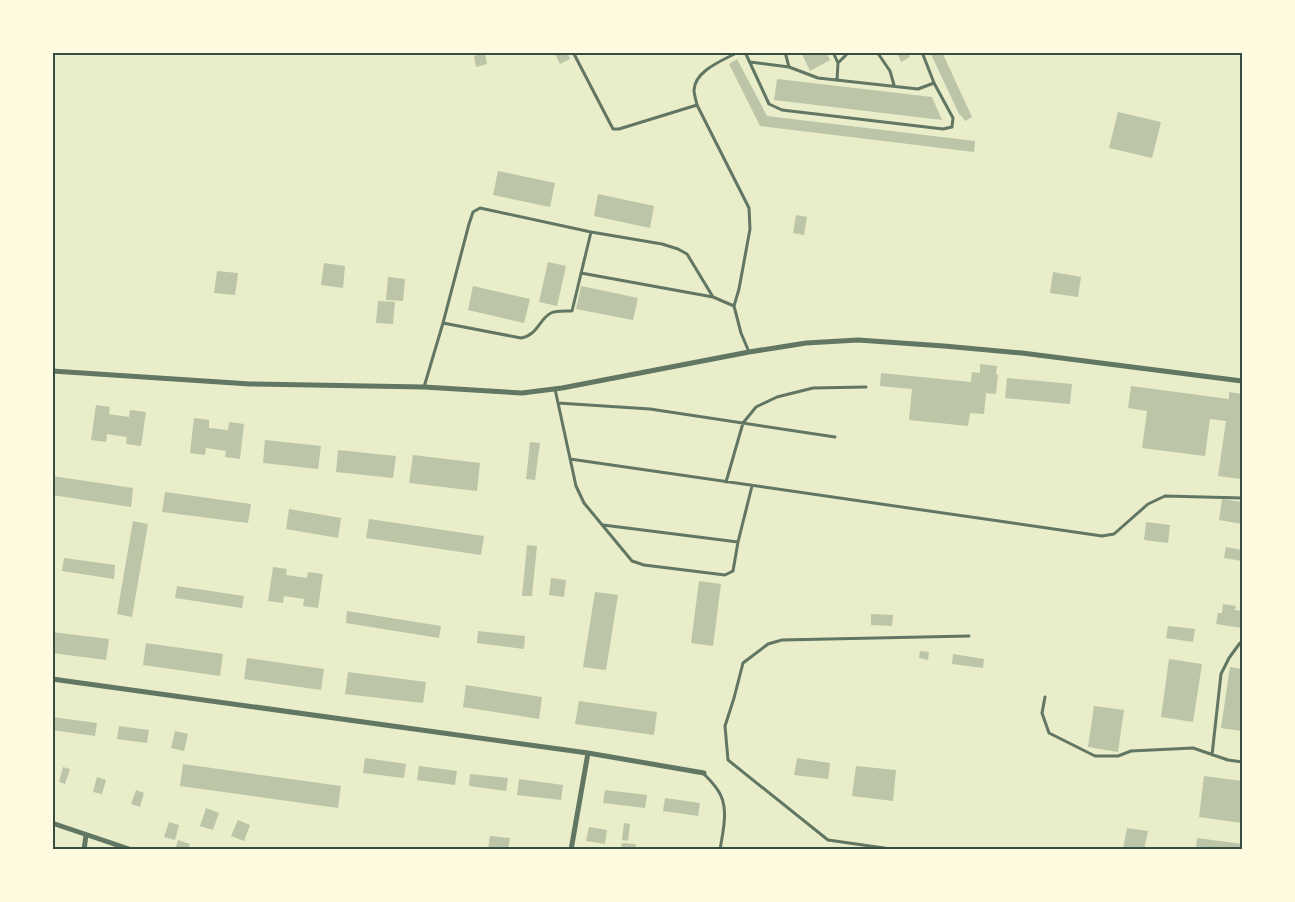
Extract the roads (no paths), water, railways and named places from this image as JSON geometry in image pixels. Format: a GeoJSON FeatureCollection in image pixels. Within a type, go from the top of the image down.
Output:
{"type":"FeatureCollection","features":[{"type":"Feature","properties":{"kind":"street"},"geometry":{"type":"LineString","coordinates":[[52,371],[250,384],[424,387],[522,393],[806,343],[858,340],[1011,352],[1242,381]]}},
{"type":"Feature","properties":{"kind":"street"},"geometry":{"type":"LineString","coordinates":[[52,679],[588,753],[704,773]]}},
{"type":"Feature","properties":{"kind":"street"},"geometry":{"type":"LineString","coordinates":[[572,849],[588,753]]}},
{"type":"Feature","properties":{"kind":"street"},"geometry":{"type":"LineString","coordinates":[[52,823],[132,849]]}},
{"type":"Feature","properties":{"kind":"street"},"geometry":{"type":"LineString","coordinates":[[84,849],[86,835]]}},
{"type":"Feature","properties":{"kind":"lane"},"geometry":{"type":"LineString","coordinates":[[573,52],[613,129],[697,105]]}},
{"type":"Feature","properties":{"kind":"lane"},"geometry":{"type":"LineString","coordinates":[[738,52],[698,78],[694,89],[697,105],[749,208],[750,229],[734,306],[749,352]]}},
{"type":"Feature","properties":{"kind":"lane"},"geometry":{"type":"LineString","coordinates":[[746,52],[769,104],[782,110],[943,129],[952,127],[953,118],[934,83],[922,52]]}},
{"type":"Feature","properties":{"kind":"lane"},"geometry":{"type":"LineString","coordinates":[[785,52],[789,67]]}},
{"type":"Feature","properties":{"kind":"lane"},"geometry":{"type":"LineString","coordinates":[[833,52],[838,63],[837,80]]}},
{"type":"Feature","properties":{"kind":"lane"},"geometry":{"type":"LineString","coordinates":[[838,63],[849,52]]}},
{"type":"Feature","properties":{"kind":"lane"},"geometry":{"type":"LineString","coordinates":[[877,52],[890,71],[894,86]]}},
{"type":"Feature","properties":{"kind":"lane"},"geometry":{"type":"LineString","coordinates":[[750,62],[789,67],[818,78],[918,89],[934,83]]}},
{"type":"Feature","properties":{"kind":"lane"},"geometry":{"type":"LineString","coordinates":[[424,387],[469,224],[473,212],[480,208],[678,249],[687,254],[713,297]]}},
{"type":"Feature","properties":{"kind":"lane"},"geometry":{"type":"LineString","coordinates":[[443,323],[521,338],[528,337],[549,314],[556,311],[572,311],[591,232]]}},
{"type":"Feature","properties":{"kind":"lane"},"geometry":{"type":"LineString","coordinates":[[581,273],[713,297],[734,306]]}},
{"type":"Feature","properties":{"kind":"lane"},"geometry":{"type":"LineString","coordinates":[[726,482],[743,423],[756,407],[777,397],[813,388],[866,387]]}},
{"type":"Feature","properties":{"kind":"lane"},"geometry":{"type":"LineString","coordinates":[[555,389],[576,486],[584,503],[632,561],[644,565],[725,575],[733,571],[752,486]]}},
{"type":"Feature","properties":{"kind":"lane"},"geometry":{"type":"LineString","coordinates":[[558,403],[650,409],[835,436]]}},
{"type":"Feature","properties":{"kind":"lane"},"geometry":{"type":"LineString","coordinates":[[570,459],[1102,536],[1114,534],[1148,504],[1165,496],[1242,498]]}},
{"type":"Feature","properties":{"kind":"lane"},"geometry":{"type":"LineString","coordinates":[[601,525],[738,542]]}},
{"type":"Feature","properties":{"kind":"lane"},"geometry":{"type":"LineString","coordinates":[[898,849],[828,840],[728,760],[725,726],[743,663],[768,644],[782,640],[969,636]]}},
{"type":"Feature","properties":{"kind":"lane"},"geometry":{"type":"LineString","coordinates":[[1212,755],[1221,674],[1228,658],[1242,643]]}},
{"type":"Feature","properties":{"kind":"lane"},"geometry":{"type":"LineString","coordinates":[[1045,697],[1042,713],[1049,733],[1095,756],[1118,756],[1131,751],[1193,747],[1228,760],[1242,762]]}},
{"type":"Feature","properties":{"kind":"lane"},"geometry":{"type":"LineString","coordinates":[[704,773],[718,790],[724,803],[725,815],[720,849]]}}]}
